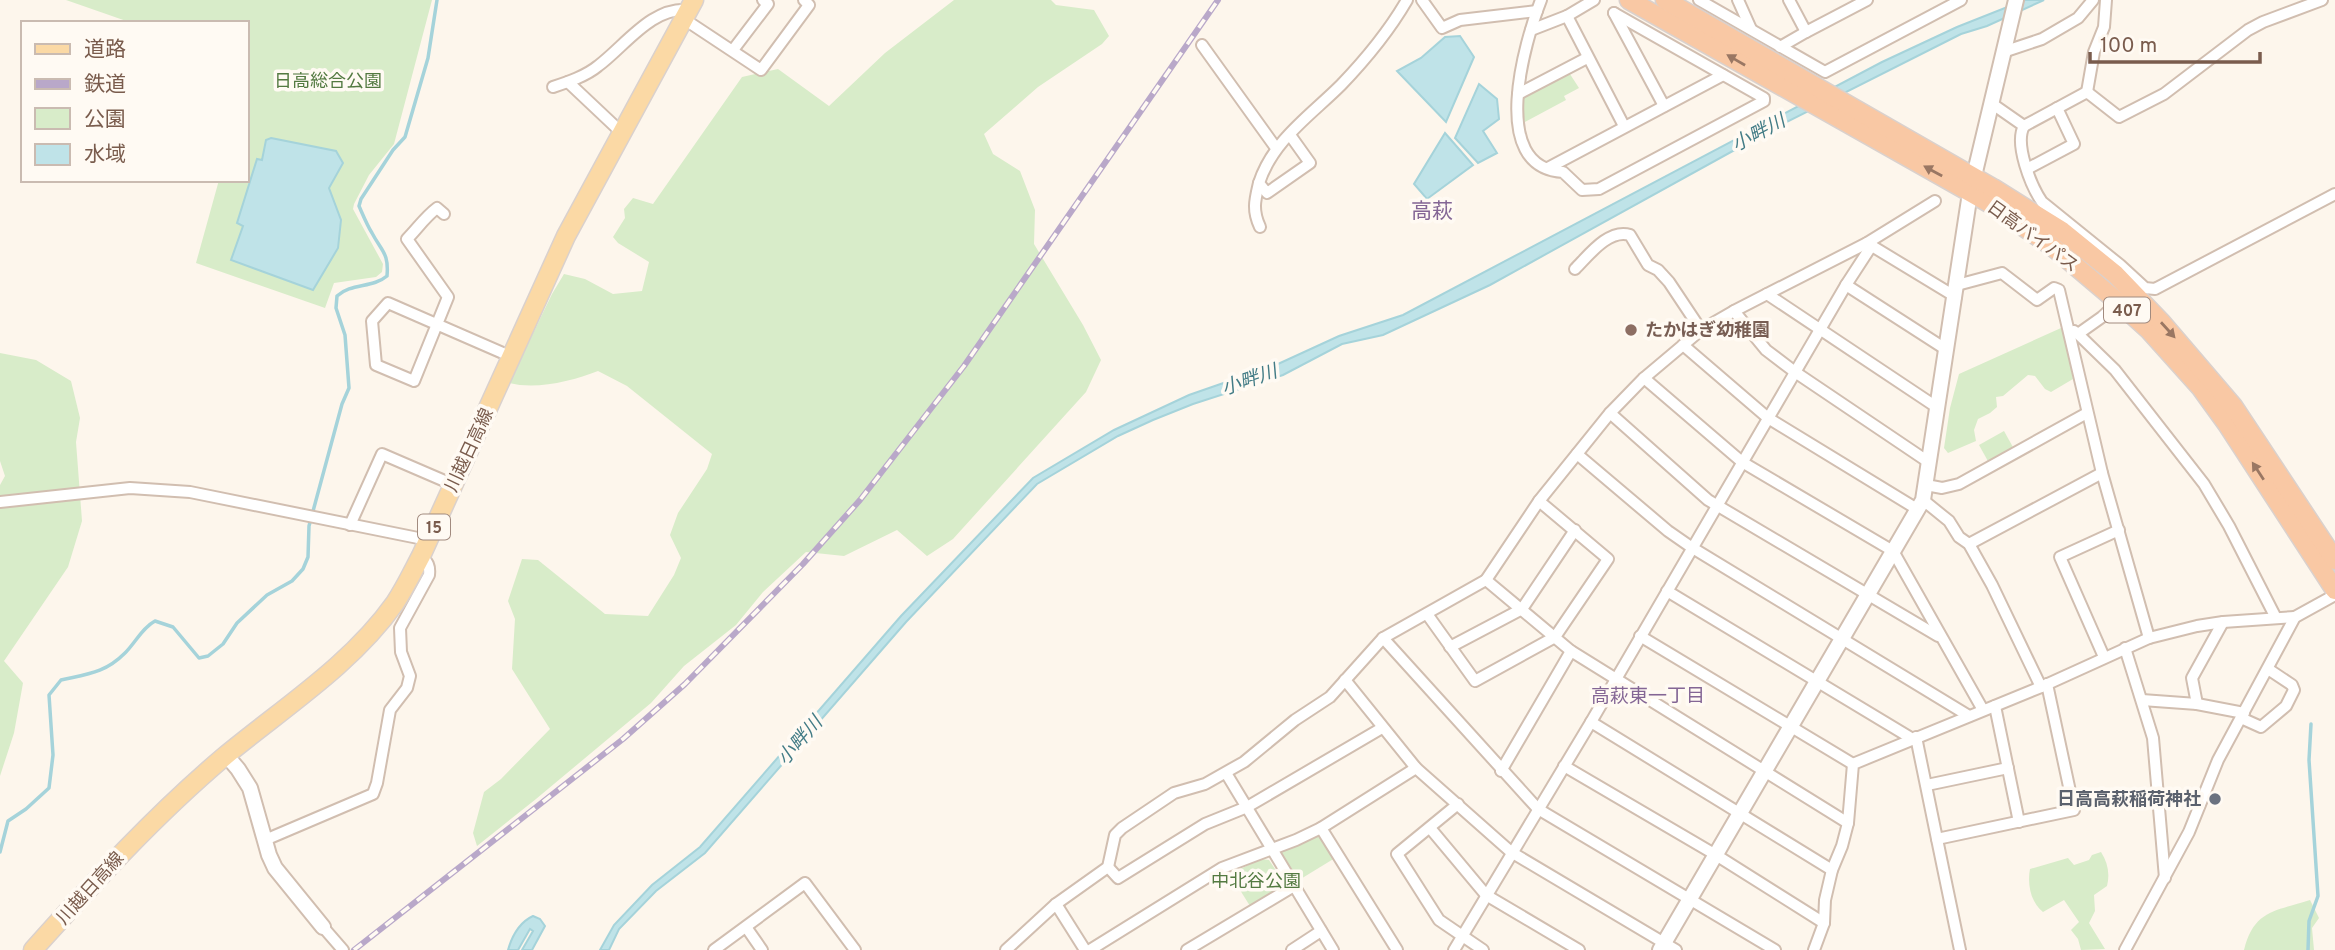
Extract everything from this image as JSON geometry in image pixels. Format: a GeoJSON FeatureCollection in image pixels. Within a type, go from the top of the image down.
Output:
{"type":"FeatureCollection","features":[{"type":"Feature","properties":{"kind":"highway","name":"日高バイパス"},"geometry":{"type":"LineString","coordinates":[[1629,0],[1836,117],[2062,231],[2115,274],[2162,323],[2233,406],[2335,561]]}},
{"type":"Feature","properties":{"kind":"highway","name":"日高バイパス"},"geometry":{"type":"LineString","coordinates":[[1665,0],[1854,107],[1973,185],[1989,203],[2053,247],[2118,302],[2149,330],[2200,387],[2335,590]]}},
{"type":"Feature","properties":{"kind":"main road","name":"川越日高線"},"geometry":{"type":"LineString","coordinates":[[33,950],[147,826],[226,755],[311,687],[375,628],[396,601],[425,548],[566,236],[689,10]]}},
{"type":"Feature","properties":{"kind":"street"},"geometry":{"type":"LineString","coordinates":[[733,50],[768,4],[763,0]]}},
{"type":"Feature","properties":{"kind":"street"},"geometry":{"type":"LineString","coordinates":[[553,87],[598,67],[634,33],[678,9],[689,10],[733,50],[761,70],[809,5],[804,0]]}},
{"type":"Feature","properties":{"kind":"street"},"geometry":{"type":"LineString","coordinates":[[1260,227],[1254,214],[1254,203],[1264,169],[1276,148],[1369,55],[1407,0]]}},
{"type":"Feature","properties":{"kind":"street"},"geometry":{"type":"LineString","coordinates":[[1422,0],[1442,28],[1460,20],[1537,11]]}},
{"type":"Feature","properties":{"kind":"street"},"geometry":{"type":"LineString","coordinates":[[1541,0],[1531,30],[1518,94],[1516,120],[1526,151],[1534,160],[1563,172],[1582,190],[1599,189],[1764,101],[1764,98],[1614,13],[1664,106]]}},
{"type":"Feature","properties":{"kind":"street"},"geometry":{"type":"LineString","coordinates":[[1531,30],[1567,16],[1594,0]]}},
{"type":"Feature","properties":{"kind":"street"},"geometry":{"type":"LineString","coordinates":[[1699,0],[1825,72],[1961,0]]}},
{"type":"Feature","properties":{"kind":"street"},"geometry":{"type":"LineString","coordinates":[[1738,0],[1751,29]]}},
{"type":"Feature","properties":{"kind":"street"},"geometry":{"type":"LineString","coordinates":[[1789,0],[1806,32]]}},
{"type":"Feature","properties":{"kind":"street"},"geometry":{"type":"LineString","coordinates":[[1839,0],[1845,11]]}},
{"type":"Feature","properties":{"kind":"street"},"geometry":{"type":"LineString","coordinates":[[1780,47],[1867,0]]}},
{"type":"Feature","properties":{"kind":"street"},"geometry":{"type":"LineString","coordinates":[[1345,680],[1416,768],[1511,852],[1667,948],[1691,898],[1920,505],[1930,463],[1973,185],[2016,0]]}},
{"type":"Feature","properties":{"kind":"street"},"geometry":{"type":"LineString","coordinates":[[2003,52],[2042,38],[2078,18],[2093,0]]}},
{"type":"Feature","properties":{"kind":"street"},"geometry":{"type":"LineString","coordinates":[[2087,92],[2094,52],[2104,27],[2106,0]]}},
{"type":"Feature","properties":{"kind":"street"},"geometry":{"type":"LineString","coordinates":[[2087,92],[2119,117],[2164,94],[2248,30],[2322,0]]}},
{"type":"Feature","properties":{"kind":"street"},"geometry":{"type":"LineString","coordinates":[[1567,16],[1624,126]]}},
{"type":"Feature","properties":{"kind":"street"},"geometry":{"type":"LineString","coordinates":[[1202,45],[1276,148]]}},
{"type":"Feature","properties":{"kind":"street"},"geometry":{"type":"LineString","coordinates":[[1518,94],[1587,58]]}},
{"type":"Feature","properties":{"kind":"street"},"geometry":{"type":"LineString","coordinates":[[1548,168],[1723,75]]}},
{"type":"Feature","properties":{"kind":"street"},"geometry":{"type":"LineString","coordinates":[[568,82],[621,132]]}},
{"type":"Feature","properties":{"kind":"street"},"geometry":{"type":"LineString","coordinates":[[2087,92],[2024,126],[2020,133],[2020,143],[2027,169],[2042,202],[2145,288],[2155,289],[2335,194]]}},
{"type":"Feature","properties":{"kind":"street"},"geometry":{"type":"LineString","coordinates":[[1991,103],[2024,126]]}},
{"type":"Feature","properties":{"kind":"street"},"geometry":{"type":"LineString","coordinates":[[2027,169],[2074,144],[2057,108]]}},
{"type":"Feature","properties":{"kind":"street"},"geometry":{"type":"LineString","coordinates":[[1259,183],[1267,193],[1310,163],[1290,135]]}},
{"type":"Feature","properties":{"kind":"street"},"geometry":{"type":"LineString","coordinates":[[1006,950],[1056,904],[1108,867],[1115,835],[1122,828],[1174,793],[1205,784],[1244,762],[1295,720],[1330,697],[1382,638],[1486,580],[1539,501],[1610,414],[1644,378],[1682,345],[1701,330],[1734,311],[1870,244],[1935,201]]}},
{"type":"Feature","properties":{"kind":"street"},"geometry":{"type":"LineString","coordinates":[[444,214],[437,208],[407,239],[448,297],[438,324],[414,381],[376,365],[372,321],[388,303],[438,324],[512,357]]}},
{"type":"Feature","properties":{"kind":"street"},"geometry":{"type":"LineString","coordinates":[[1575,269],[1604,241],[1620,234],[1630,235],[1648,265],[1669,282],[1701,330]]}},
{"type":"Feature","properties":{"kind":"street"},"geometry":{"type":"LineString","coordinates":[[1870,244],[1957,291]]}},
{"type":"Feature","properties":{"kind":"street"},"geometry":{"type":"LineString","coordinates":[[1454,950],[1591,722],[1870,244]]}},
{"type":"Feature","properties":{"kind":"street"},"geometry":{"type":"LineString","coordinates":[[1957,291],[2002,273],[2037,300],[2054,288],[2059,290],[2102,473],[2148,638]]}},
{"type":"Feature","properties":{"kind":"street"},"geometry":{"type":"LineString","coordinates":[[1846,285],[1947,350]]}},
{"type":"Feature","properties":{"kind":"street"},"geometry":{"type":"LineString","coordinates":[[1766,294],[1938,408]]}},
{"type":"Feature","properties":{"kind":"street"},"geometry":{"type":"LineString","coordinates":[[2078,334],[2118,302]]}},
{"type":"Feature","properties":{"kind":"street"},"geometry":{"type":"LineString","coordinates":[[1734,311],[1766,350],[1930,463]]}},
{"type":"Feature","properties":{"kind":"street"},"geometry":{"type":"LineString","coordinates":[[2067,327],[2078,334],[2115,370],[2204,484],[2229,526],[2276,618]]}},
{"type":"Feature","properties":{"kind":"street"},"geometry":{"type":"LineString","coordinates":[[1682,345],[1768,418],[1949,521],[1958,537],[1969,544],[2044,685],[2074,810],[1937,839]]}},
{"type":"Feature","properties":{"kind":"street"},"geometry":{"type":"LineString","coordinates":[[1644,378],[1742,462],[1894,551],[1940,638],[1983,710]]}},
{"type":"Feature","properties":{"kind":"street"},"geometry":{"type":"LineString","coordinates":[[1926,485],[1942,488],[1959,484],[2087,413]]}},
{"type":"Feature","properties":{"kind":"street"},"geometry":{"type":"LineString","coordinates":[[1610,414],[1716,506],[1940,638]]}},
{"type":"Feature","properties":{"kind":"street"},"geometry":{"type":"LineString","coordinates":[[350,525],[382,454],[454,485]]}},
{"type":"Feature","properties":{"kind":"street"},"geometry":{"type":"LineString","coordinates":[[1577,454],[1668,531],[1691,547],[1969,716]]}},
{"type":"Feature","properties":{"kind":"street"},"geometry":{"type":"LineString","coordinates":[[1969,544],[2102,473]]}},
{"type":"Feature","properties":{"kind":"street"},"geometry":{"type":"LineString","coordinates":[[0,502],[130,488],[190,492],[350,525],[425,548],[429,575],[400,628],[401,652],[410,677],[407,688],[390,710],[373,794],[265,840]]}},
{"type":"Feature","properties":{"kind":"street"},"geometry":{"type":"LineString","coordinates":[[1427,614],[1475,681],[1555,637],[1608,559],[1539,501]]}},
{"type":"Feature","properties":{"kind":"street"},"geometry":{"type":"LineString","coordinates":[[1450,647],[1522,609],[1575,530]]}},
{"type":"Feature","properties":{"kind":"street"},"geometry":{"type":"LineString","coordinates":[[2104,657],[2060,557],[2119,530]]}},
{"type":"Feature","properties":{"kind":"street"},"geometry":{"type":"LineString","coordinates":[[1486,580],[1571,651],[1848,823]]}},
{"type":"Feature","properties":{"kind":"street"},"geometry":{"type":"LineString","coordinates":[[1667,592],[1817,683],[1914,737],[1927,785],[1960,950]]}},
{"type":"Feature","properties":{"kind":"street"},"geometry":{"type":"LineString","coordinates":[[1853,764],[1995,706],[2148,638],[2223,622],[2295,617],[2335,595]]}},
{"type":"Feature","properties":{"kind":"street"},"geometry":{"type":"LineString","coordinates":[[2125,950],[2189,832],[2218,760],[2295,617]]}},
{"type":"Feature","properties":{"kind":"street"},"geometry":{"type":"LineString","coordinates":[[2197,704],[2192,678],[2223,622]]}},
{"type":"Feature","properties":{"kind":"street"},"geometry":{"type":"LineString","coordinates":[[375,628],[382,631],[400,628]]}},
{"type":"Feature","properties":{"kind":"street"},"geometry":{"type":"LineString","coordinates":[[1640,636],[1853,764]]}},
{"type":"Feature","properties":{"kind":"street"},"geometry":{"type":"LineString","coordinates":[[1382,638],[1501,771],[1538,808],[1775,950]]}},
{"type":"Feature","properties":{"kind":"street"},"geometry":{"type":"LineString","coordinates":[[2125,648],[2153,737],[2165,878]]}},
{"type":"Feature","properties":{"kind":"street"},"geometry":{"type":"LineString","coordinates":[[1501,771],[1571,651]]}},
{"type":"Feature","properties":{"kind":"street"},"geometry":{"type":"LineString","coordinates":[[2141,700],[2197,704],[2242,715],[2261,727],[2286,706],[2294,690],[2292,685],[2268,669]]}},
{"type":"Feature","properties":{"kind":"street"},"geometry":{"type":"LineString","coordinates":[[1995,706],[2020,822]]}},
{"type":"Feature","properties":{"kind":"street"},"geometry":{"type":"LineString","coordinates":[[1591,722],[1832,870]]}},
{"type":"Feature","properties":{"kind":"street"},"geometry":{"type":"LineString","coordinates":[[1108,867],[1118,878],[1205,824],[1247,807],[1382,728]]}},
{"type":"Feature","properties":{"kind":"street"},"geometry":{"type":"LineString","coordinates":[[226,755],[250,788],[269,855],[281,878],[342,950]]}},
{"type":"Feature","properties":{"kind":"street"},"geometry":{"type":"LineString","coordinates":[[1815,950],[1824,923],[1825,900],[1832,870],[1848,823],[1853,764]]}},
{"type":"Feature","properties":{"kind":"street"},"geometry":{"type":"LineString","coordinates":[[1564,766],[1716,855],[1824,923]]}},
{"type":"Feature","properties":{"kind":"street"},"geometry":{"type":"LineString","coordinates":[[1056,904],[1088,950],[1222,868],[1321,828],[1416,768]]}},
{"type":"Feature","properties":{"kind":"street"},"geometry":{"type":"LineString","coordinates":[[1927,785],[2008,768]]}},
{"type":"Feature","properties":{"kind":"street"},"geometry":{"type":"LineString","coordinates":[[1226,773],[1333,950]]}},
{"type":"Feature","properties":{"kind":"street"},"geometry":{"type":"LineString","coordinates":[[1458,804],[1397,854],[1439,920],[1483,950]]}},
{"type":"Feature","properties":{"kind":"street"},"geometry":{"type":"LineString","coordinates":[[1321,828],[1396,950]]}},
{"type":"Feature","properties":{"kind":"street"},"geometry":{"type":"LineString","coordinates":[[1430,828],[1486,895],[1579,950]]}},
{"type":"Feature","properties":{"kind":"street"},"geometry":{"type":"LineString","coordinates":[[714,950],[805,883],[855,950]]}},
{"type":"Feature","properties":{"kind":"street"},"geometry":{"type":"LineString","coordinates":[[1188,950],[1294,886]]}},
{"type":"Feature","properties":{"kind":"street"},"geometry":{"type":"LineString","coordinates":[[746,927],[762,950]]}},
{"type":"Feature","properties":{"kind":"street"},"geometry":{"type":"LineString","coordinates":[[1292,950],[1321,931]]}},
{"type":"Feature","properties":{"kind":"green space","name":"日高総合公園"},"geometry":{"type":"Polygon","coordinates":[[[66,0],[432,0],[394,144],[369,175],[353,209],[383,264],[382,272],[376,277],[334,283],[325,308],[196,263],[218,182],[248,182],[248,21],[126,21],[66,0]]]}},
{"type":"Feature","properties":{"kind":"green space"},"geometry":{"type":"Polygon","coordinates":[[[954,0],[1051,0],[1056,5],[1094,10],[1109,36],[1102,44],[1038,87],[984,134],[993,154],[1020,171],[1035,210],[1034,244],[1101,360],[1086,392],[953,539],[927,556],[897,530],[844,556],[806,552],[763,592],[736,625],[684,666],[651,703],[477,846],[473,833],[484,792],[501,779],[550,729],[512,669],[515,619],[508,601],[522,559],[538,560],[605,614],[648,616],[674,575],[681,558],[670,535],[678,513],[707,469],[712,454],[627,386],[598,371],[554,383],[509,383],[552,294],[564,274],[585,279],[613,294],[642,291],[649,262],[613,237],[625,218],[624,209],[633,198],[653,204],[742,77],[778,69],[829,106],[885,53],[954,0]]]}},
{"type":"Feature","properties":{"kind":"green space"},"geometry":{"type":"Polygon","coordinates":[[[1568,71],[1579,88],[1564,96],[1566,100],[1523,123],[1523,96],[1568,71]]]}},
{"type":"Feature","properties":{"kind":"green space"},"geometry":{"type":"Polygon","coordinates":[[[2061,328],[2066,340],[2073,379],[2051,392],[2045,389],[2035,376],[2028,375],[2003,396],[1996,397],[1997,407],[1978,419],[1974,430],[1976,441],[1948,453],[1944,448],[1959,374],[2061,328]]]}},
{"type":"Feature","properties":{"kind":"green space"},"geometry":{"type":"Polygon","coordinates":[[[0,353],[36,360],[71,381],[80,418],[76,442],[82,521],[68,567],[4,661],[23,683],[14,733],[0,776],[0,485],[5,476],[0,461],[0,353]]]}},
{"type":"Feature","properties":{"kind":"green space"},"geometry":{"type":"Polygon","coordinates":[[[2004,431],[2014,449],[1989,463],[1979,445],[2004,431]]]}},
{"type":"Feature","properties":{"kind":"green space"},"geometry":{"type":"Polygon","coordinates":[[[1319,832],[1335,858],[1299,880],[1279,850],[1319,832]]]}},
{"type":"Feature","properties":{"kind":"green space"},"geometry":{"type":"Polygon","coordinates":[[[2101,852],[2108,869],[2108,882],[2107,886],[2094,895],[2095,911],[2089,923],[2105,949],[2081,950],[2078,939],[2071,930],[2079,922],[2064,900],[2043,912],[2035,904],[2029,881],[2030,869],[2068,858],[2074,865],[2101,852]]]}},
{"type":"Feature","properties":{"kind":"green space","name":"中北谷公園"},"geometry":{"type":"Polygon","coordinates":[[[1261,859],[1269,860],[1285,884],[1250,906],[1230,874],[1261,859]]]}},
{"type":"Feature","properties":{"kind":"green space"},"geometry":{"type":"Polygon","coordinates":[[[2310,900],[2319,918],[2312,928],[2314,950],[2244,950],[2254,926],[2261,919],[2277,910],[2310,900]]]}},
{"type":"Feature","properties":{"kind":"water","name":"小畔川"},"geometry":{"type":"Polygon","coordinates":[[[2025,0],[2044,0],[1987,26],[1961,34],[1769,131],[1490,285],[1383,335],[1342,344],[1283,375],[1153,420],[1118,436],[1037,484],[906,622],[705,853],[656,891],[619,929],[609,950],[600,950],[614,925],[652,885],[700,847],[901,616],[1033,478],[1114,430],[1189,395],[1278,364],[1339,336],[1403,315],[1882,62],[1957,27],[2025,0]]]}},
{"type":"Feature","properties":{"kind":"water"},"geometry":{"type":"Polygon","coordinates":[[[1460,36],[1474,57],[1446,122],[1397,71],[1421,58],[1445,37],[1460,36]]]}},
{"type":"Feature","properties":{"kind":"water"},"geometry":{"type":"Polygon","coordinates":[[[1479,84],[1497,99],[1499,119],[1483,131],[1497,153],[1478,163],[1455,138],[1479,84]]]}},
{"type":"Feature","properties":{"kind":"water"},"geometry":{"type":"Polygon","coordinates":[[[1445,133],[1473,165],[1427,199],[1414,184],[1445,133]]]}},
{"type":"Feature","properties":{"kind":"water"},"geometry":{"type":"Polygon","coordinates":[[[271,138],[336,151],[343,163],[329,188],[341,220],[338,248],[313,290],[231,260],[243,226],[237,223],[257,159],[262,160],[266,140],[271,138]]]}},
{"type":"Feature","properties":{"kind":"water"},"geometry":{"type":"Polygon","coordinates":[[[533,916],[540,919],[545,926],[532,950],[522,950],[533,931],[530,929],[518,950],[508,950],[517,930],[533,916]]]}},
{"type":"Feature","properties":{"kind":"waterway"},"geometry":{"type":"LineString","coordinates":[[0,852],[8,821],[49,788],[53,755],[49,695],[61,680],[96,672],[118,660],[155,621],[173,627],[199,658],[208,656],[223,644],[237,623],[267,595],[292,581],[303,569],[308,557],[309,526],[342,404],[349,388],[345,335],[336,308],[337,296],[387,276],[386,257],[359,206],[393,150],[405,137],[428,58],[437,0]]}},
{"type":"Feature","properties":{"kind":"waterway"},"geometry":{"type":"LineString","coordinates":[[2308,950],[2309,921],[2318,896],[2309,760],[2311,724]]}},
{"type":"Feature","properties":{"kind":"railway"},"geometry":{"type":"LineString","coordinates":[[354,950],[623,739],[685,684],[803,564],[860,500],[964,366],[1218,0]]}},
{"type":"Feature","properties":{"kind":"place","name":"たかはぎ幼稚園"},"geometry":{"type":"Point","coordinates":[1631,330]}},
{"type":"Feature","properties":{"kind":"place","name":"日高高萩稲荷神社"},"geometry":{"type":"Point","coordinates":[2215,799]}},
{"type":"Feature","properties":{"kind":"district","name":"高萩"},"geometry":{"type":"Point","coordinates":[1432,211]}},
{"type":"Feature","properties":{"kind":"district","name":"高萩東一丁目"},"geometry":{"type":"Point","coordinates":[1648,695]}}]}
